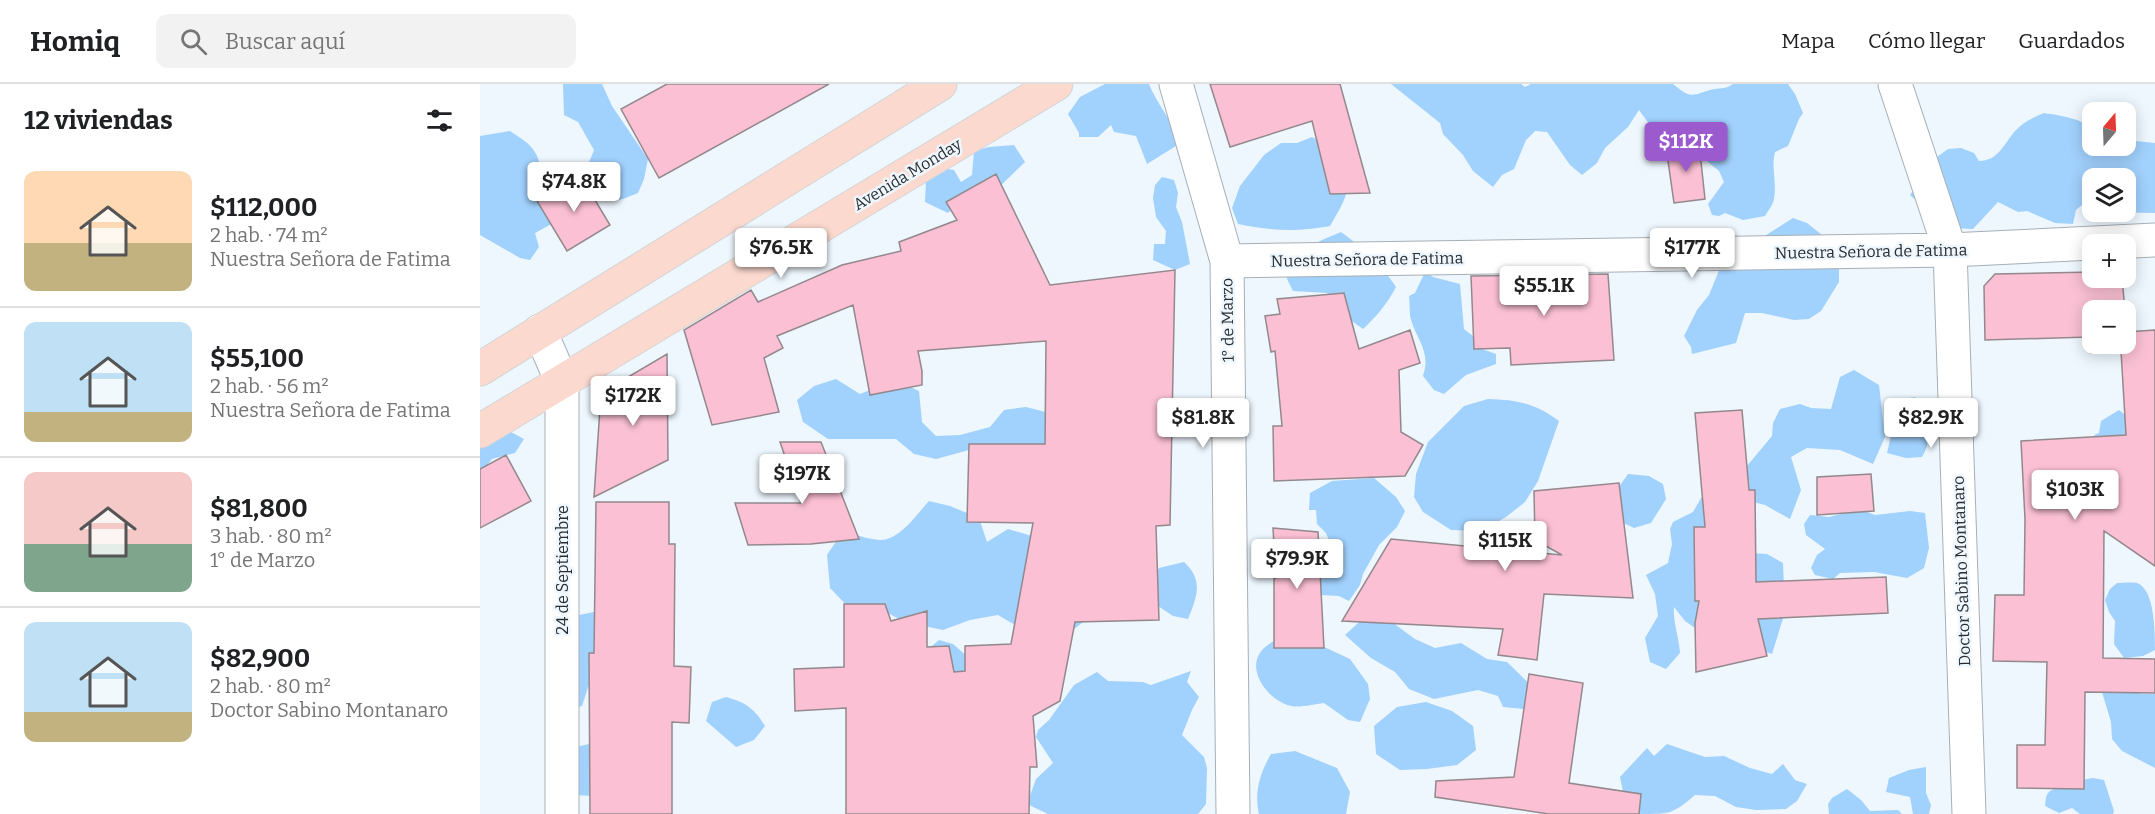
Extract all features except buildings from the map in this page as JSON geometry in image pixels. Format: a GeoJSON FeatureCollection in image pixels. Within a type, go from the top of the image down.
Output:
{"type":"FeatureCollection","features":[{"type":"Feature","properties":{"kind":"main road"},"geometry":{"type":"LineString","coordinates":[[480,369],[940,84]]}},
{"type":"Feature","properties":{"kind":"main road","name":"Avenida Monday"},"geometry":{"type":"LineString","coordinates":[[480,431],[1056,84]]}},
{"type":"Feature","properties":{"kind":"street","name":"1° de Marzo"},"geometry":{"type":"LineString","coordinates":[[1176,84],[1227,261],[1233,814]]}},
{"type":"Feature","properties":{"kind":"street","name":"Doctor Sabino Montanaro"},"geometry":{"type":"LineString","coordinates":[[1895,84],[1950,250],[1969,814]]}},
{"type":"Feature","properties":{"kind":"street","name":"Nuestra Señora de Fatima"},"geometry":{"type":"LineString","coordinates":[[1227,261],[1950,250],[2155,240]]}},
{"type":"Feature","properties":{"kind":"street","name":"24 de Septiembre"},"geometry":{"type":"LineString","coordinates":[[540,331],[562,382],[562,814]]}},
{"type":"Feature","properties":{"kind":"shaded area"},"geometry":{"type":"Polygon","coordinates":[[[563,84],[602,84],[612,106],[648,159],[644,179],[638,193],[606,201],[590,193],[581,182],[594,150],[578,122],[564,115],[563,84]]]}},
{"type":"Feature","properties":{"kind":"shaded area"},"geometry":{"type":"Polygon","coordinates":[[[1105,84],[1149,84],[1160,106],[1184,141],[1147,164],[1136,136],[1114,132],[1111,125],[1098,137],[1079,137],[1068,114],[1080,97],[1105,84]]]}},
{"type":"Feature","properties":{"kind":"shaded area"},"geometry":{"type":"Polygon","coordinates":[[[1391,84],[1521,84],[1525,87],[1531,84],[1673,84],[1685,93],[1693,95],[1726,88],[1733,84],[1788,84],[1803,113],[1788,146],[1775,152],[1775,193],[1772,206],[1765,216],[1743,220],[1725,213],[1719,216],[1712,215],[1708,204],[1724,182],[1719,171],[1690,147],[1686,153],[1660,139],[1639,110],[1628,127],[1605,148],[1597,163],[1582,175],[1570,165],[1547,132],[1535,131],[1526,140],[1514,169],[1502,175],[1493,187],[1473,171],[1463,155],[1443,134],[1440,123],[1391,84]]]}},
{"type":"Feature","properties":{"kind":"shaded area"},"geometry":{"type":"Polygon","coordinates":[[[2044,113],[2082,122],[2082,156],[2136,156],[2136,141],[2155,143],[2155,213],[2136,213],[2136,168],[2082,168],[2082,205],[2076,210],[2073,224],[2055,223],[2027,211],[2018,212],[1998,202],[1973,229],[1951,228],[1933,216],[1910,195],[1935,165],[1937,157],[1948,149],[1961,148],[1974,153],[1979,161],[1986,160],[1996,155],[2015,131],[2032,118],[2044,113]]]}},
{"type":"Feature","properties":{"kind":"shaded area"},"geometry":{"type":"Polygon","coordinates":[[[510,131],[535,151],[541,171],[550,175],[558,204],[555,222],[535,233],[539,247],[530,260],[520,258],[480,235],[480,136],[510,131]]]}},
{"type":"Feature","properties":{"kind":"shaded area"},"geometry":{"type":"Polygon","coordinates":[[[1312,137],[1334,151],[1347,172],[1345,199],[1330,226],[1284,230],[1238,224],[1232,208],[1240,186],[1264,155],[1281,143],[1297,143],[1312,137]]]}},
{"type":"Feature","properties":{"kind":"shaded area"},"geometry":{"type":"Polygon","coordinates":[[[1014,145],[1025,162],[994,192],[976,185],[948,213],[925,202],[926,181],[941,168],[954,170],[961,182],[972,175],[974,151],[1014,145]]]}},
{"type":"Feature","properties":{"kind":"shaded area"},"geometry":{"type":"Polygon","coordinates":[[[1162,177],[1174,180],[1178,193],[1176,207],[1182,222],[1190,264],[1175,270],[1153,260],[1154,244],[1165,244],[1166,231],[1156,217],[1153,198],[1155,185],[1162,177]]]}},
{"type":"Feature","properties":{"kind":"shaded area"},"geometry":{"type":"Polygon","coordinates":[[[1793,218],[1807,223],[1827,239],[1839,267],[1839,282],[1821,311],[1809,319],[1794,320],[1762,313],[1745,313],[1736,343],[1692,354],[1691,347],[1684,336],[1697,310],[1709,295],[1722,263],[1793,218]]]}},
{"type":"Feature","properties":{"kind":"shaded area"},"geometry":{"type":"Polygon","coordinates":[[[1341,232],[1371,257],[1396,287],[1381,310],[1363,329],[1340,313],[1327,293],[1293,291],[1287,279],[1301,254],[1308,248],[1341,232]]]}},
{"type":"Feature","properties":{"kind":"shaded area"},"geometry":{"type":"Polygon","coordinates":[[[1425,272],[1433,277],[1460,284],[1464,329],[1474,337],[1482,349],[1496,354],[1496,364],[1466,375],[1444,394],[1434,390],[1423,376],[1425,354],[1410,317],[1409,296],[1415,293],[1425,272]]]}},
{"type":"Feature","properties":{"kind":"shaded area"},"geometry":{"type":"Polygon","coordinates":[[[1854,370],[1879,385],[1885,437],[1873,464],[1840,450],[1807,448],[1791,457],[1801,490],[1790,519],[1765,505],[1745,500],[1741,483],[1747,466],[1772,436],[1773,423],[1780,409],[1800,404],[1811,408],[1831,409],[1840,377],[1854,370]]]}},
{"type":"Feature","properties":{"kind":"shaded area"},"geometry":{"type":"Polygon","coordinates":[[[836,379],[860,394],[895,380],[919,391],[922,422],[936,436],[960,435],[990,427],[1004,410],[1026,407],[1061,416],[1042,458],[1022,444],[969,450],[936,459],[914,454],[896,439],[828,439],[803,422],[797,400],[814,386],[836,379]]]}},
{"type":"Feature","properties":{"kind":"shaded area"},"geometry":{"type":"Polygon","coordinates":[[[1915,397],[1928,434],[1928,442],[1922,457],[1906,458],[1887,453],[1892,431],[1900,423],[1899,400],[1915,397]]]}},
{"type":"Feature","properties":{"kind":"shaded area"},"geometry":{"type":"Polygon","coordinates":[[[1488,399],[1525,404],[1542,410],[1559,421],[1538,481],[1525,502],[1506,517],[1481,531],[1451,530],[1423,512],[1414,497],[1416,474],[1428,442],[1464,406],[1488,399]]]}},
{"type":"Feature","properties":{"kind":"shaded area"},"geometry":{"type":"Polygon","coordinates":[[[2119,410],[2130,419],[2139,440],[2102,444],[2094,435],[2099,433],[2101,421],[2119,410]]]}},
{"type":"Feature","properties":{"kind":"shaded area"},"geometry":{"type":"Polygon","coordinates":[[[507,430],[524,439],[515,453],[492,459],[480,474],[480,442],[507,430]]]}},
{"type":"Feature","properties":{"kind":"shaded area"},"geometry":{"type":"Polygon","coordinates":[[[1628,474],[1649,476],[1663,484],[1666,499],[1651,523],[1634,528],[1617,520],[1611,498],[1628,474]]]}},
{"type":"Feature","properties":{"kind":"shaded area"},"geometry":{"type":"Polygon","coordinates":[[[1374,478],[1396,497],[1405,511],[1397,527],[1379,545],[1363,574],[1360,585],[1349,601],[1339,596],[1321,595],[1319,577],[1332,548],[1326,533],[1317,524],[1316,510],[1309,510],[1310,493],[1332,481],[1374,478]]]}},
{"type":"Feature","properties":{"kind":"shaded area"},"geometry":{"type":"Polygon","coordinates":[[[1719,489],[1749,553],[1767,554],[1783,563],[1785,612],[1772,654],[1756,649],[1705,620],[1695,628],[1685,621],[1674,607],[1680,653],[1666,669],[1650,662],[1645,638],[1658,616],[1655,594],[1646,575],[1668,563],[1672,544],[1670,529],[1673,522],[1693,512],[1701,498],[1719,489]]]}},
{"type":"Feature","properties":{"kind":"shaded area"},"geometry":{"type":"Polygon","coordinates":[[[929,501],[950,506],[979,518],[987,542],[1008,529],[1039,538],[1077,603],[1083,622],[1058,642],[1020,628],[998,615],[970,620],[943,630],[905,622],[880,609],[855,614],[830,588],[827,555],[843,531],[879,540],[896,535],[929,501]]]}},
{"type":"Feature","properties":{"kind":"shaded area"},"geometry":{"type":"Polygon","coordinates":[[[1910,511],[1925,513],[1929,548],[1924,568],[1907,578],[1874,572],[1840,573],[1833,579],[1815,575],[1811,568],[1817,555],[1825,549],[1806,535],[1804,524],[1810,515],[1829,517],[1848,512],[1867,512],[1875,515],[1910,511]]]}},
{"type":"Feature","properties":{"kind":"shaded area"},"geometry":{"type":"Polygon","coordinates":[[[1184,562],[1194,575],[1197,589],[1188,619],[1173,616],[1152,602],[1151,587],[1159,568],[1184,562]]]}},
{"type":"Feature","properties":{"kind":"shaded area"},"geometry":{"type":"Polygon","coordinates":[[[2117,583],[2137,583],[2143,587],[2151,602],[2155,650],[2143,656],[2124,658],[2114,644],[2115,621],[2105,600],[2110,589],[2117,583]]]}},
{"type":"Feature","properties":{"kind":"shaded area"},"geometry":{"type":"Polygon","coordinates":[[[594,612],[609,628],[594,644],[596,663],[582,706],[565,711],[574,616],[594,612]]]}},
{"type":"Feature","properties":{"kind":"shaded area"},"geometry":{"type":"Polygon","coordinates":[[[1368,614],[1389,620],[1415,639],[1435,648],[1461,643],[1487,659],[1507,662],[1538,692],[1524,709],[1503,707],[1498,696],[1478,690],[1434,699],[1409,689],[1395,672],[1371,658],[1345,635],[1368,614]]]}},
{"type":"Feature","properties":{"kind":"shaded area"},"geometry":{"type":"Polygon","coordinates":[[[1278,636],[1320,645],[1350,659],[1368,684],[1370,699],[1360,722],[1348,720],[1324,703],[1291,706],[1282,703],[1267,691],[1257,674],[1256,665],[1258,656],[1264,648],[1278,636]]]}},
{"type":"Feature","properties":{"kind":"shaded area"},"geometry":{"type":"Polygon","coordinates":[[[939,640],[953,644],[969,658],[972,674],[959,689],[920,656],[939,640]]]}},
{"type":"Feature","properties":{"kind":"shaded area"},"geometry":{"type":"Polygon","coordinates":[[[1191,671],[1187,682],[1199,697],[1182,735],[1204,757],[1207,768],[1206,804],[1198,814],[1048,814],[1027,804],[1036,779],[1053,763],[1036,737],[1038,730],[1049,720],[1074,685],[1097,672],[1108,681],[1143,682],[1151,685],[1191,671]]]}},
{"type":"Feature","properties":{"kind":"shaded area"},"geometry":{"type":"Polygon","coordinates":[[[2113,687],[2143,694],[2155,694],[2155,768],[2122,751],[2112,739],[2111,722],[2102,692],[2113,687]]]}},
{"type":"Feature","properties":{"kind":"shaded area"},"geometry":{"type":"Polygon","coordinates":[[[726,697],[749,707],[765,726],[754,740],[736,747],[706,721],[712,702],[726,697]]]}},
{"type":"Feature","properties":{"kind":"shaded area"},"geometry":{"type":"Polygon","coordinates":[[[1426,702],[1452,711],[1473,726],[1476,750],[1457,765],[1400,770],[1376,754],[1374,726],[1397,707],[1426,702]]]}},
{"type":"Feature","properties":{"kind":"shaded area"},"geometry":{"type":"Polygon","coordinates":[[[598,742],[594,796],[573,795],[571,748],[598,742]]]}},
{"type":"Feature","properties":{"kind":"shaded area"},"geometry":{"type":"Polygon","coordinates":[[[1667,744],[1705,757],[1724,756],[1750,768],[1772,774],[1783,764],[1795,780],[1807,784],[1797,801],[1786,809],[1756,810],[1736,807],[1715,796],[1695,795],[1670,812],[1640,814],[1624,796],[1620,777],[1647,748],[1654,756],[1667,744]]]}},
{"type":"Feature","properties":{"kind":"shaded area"},"geometry":{"type":"Polygon","coordinates":[[[1295,751],[1337,768],[1350,792],[1346,814],[1259,814],[1257,798],[1259,783],[1271,754],[1295,751]]]}},
{"type":"Feature","properties":{"kind":"shaded area"},"geometry":{"type":"Polygon","coordinates":[[[1926,767],[1926,793],[1931,805],[1929,814],[1913,814],[1910,797],[1886,792],[1889,778],[1909,770],[1926,767]]]}},
{"type":"Feature","properties":{"kind":"shaded area"},"geometry":{"type":"Polygon","coordinates":[[[2093,778],[2104,780],[2113,814],[2080,814],[2072,808],[2059,813],[2045,806],[2049,792],[2070,783],[2093,778]]]}},
{"type":"Feature","properties":{"kind":"shaded area"},"geometry":{"type":"Polygon","coordinates":[[[1847,789],[1870,811],[1898,810],[1902,814],[1829,814],[1828,804],[1832,798],[1847,789]]]}}]}
